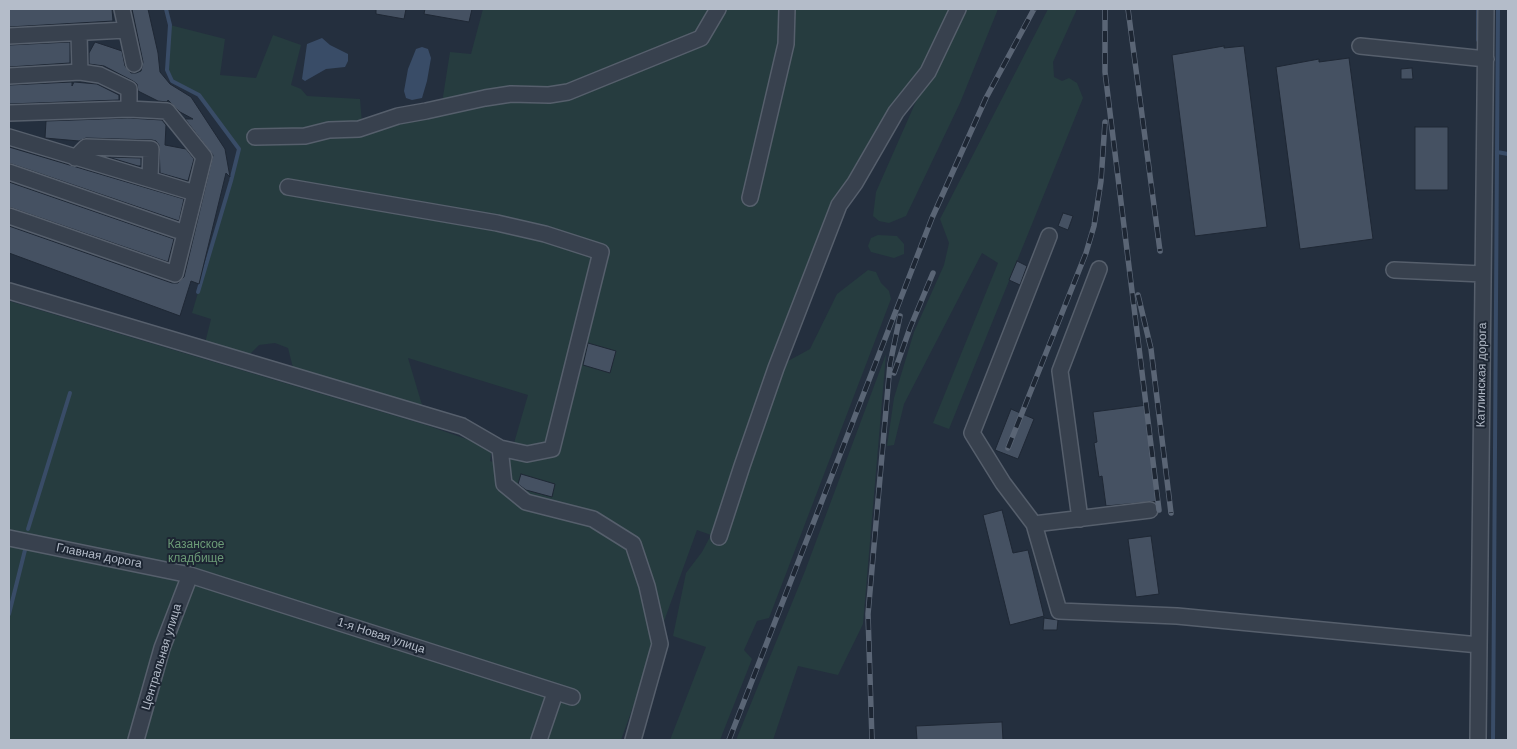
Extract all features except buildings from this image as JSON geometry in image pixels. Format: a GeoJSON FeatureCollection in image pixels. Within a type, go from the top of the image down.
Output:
{"type":"FeatureCollection","features":[{"type":"Feature","properties":{"kind":"street"},"geometry":{"type":"LineString","coordinates":[[122,9],[134,64]]}},
{"type":"Feature","properties":{"kind":"street"},"geometry":{"type":"LineString","coordinates":[[255,137],[305,136],[329,130],[359,129],[398,116],[485,98],[512,94],[549,95],[568,92],[701,38],[718,9]]}},
{"type":"Feature","properties":{"kind":"street"},"geometry":{"type":"LineString","coordinates":[[750,198],[786,44],[787,9]]}},
{"type":"Feature","properties":{"kind":"street"},"geometry":{"type":"LineString","coordinates":[[719,537],[776,368],[839,205],[855,183],[896,112],[928,72],[958,9]]}},
{"type":"Feature","properties":{"kind":"street","name":"Катлинская дорога"},"geometry":{"type":"LineString","coordinates":[[1478,740],[1486,9]]}},
{"type":"Feature","properties":{"kind":"street"},"geometry":{"type":"LineString","coordinates":[[9,36],[126,30]]}},
{"type":"Feature","properties":{"kind":"street"},"geometry":{"type":"LineString","coordinates":[[80,32],[80,72]]}},
{"type":"Feature","properties":{"kind":"street"},"geometry":{"type":"LineString","coordinates":[[1360,46],[1486,59]]}},
{"type":"Feature","properties":{"kind":"street"},"geometry":{"type":"LineString","coordinates":[[9,76],[80,72],[100,76],[129,89],[129,110]]}},
{"type":"Feature","properties":{"kind":"street"},"geometry":{"type":"LineString","coordinates":[[9,113],[167,111],[204,157],[175,274],[9,216]]}},
{"type":"Feature","properties":{"kind":"street"},"geometry":{"type":"LineString","coordinates":[[9,137],[195,193]]}},
{"type":"Feature","properties":{"kind":"street"},"geometry":{"type":"LineString","coordinates":[[75,158],[86,146],[152,149],[150,180]]}},
{"type":"Feature","properties":{"kind":"street"},"geometry":{"type":"LineString","coordinates":[[9,172],[185,233]]}},
{"type":"Feature","properties":{"kind":"street"},"geometry":{"type":"LineString","coordinates":[[9,291],[462,426],[500,448],[527,454],[552,450],[601,252],[545,234],[497,223],[288,187]]}},
{"type":"Feature","properties":{"kind":"street"},"geometry":{"type":"LineString","coordinates":[[1049,236],[972,433],[1003,482],[1034,524],[1058,611],[1177,616],[1479,644]]}},
{"type":"Feature","properties":{"kind":"street"},"geometry":{"type":"LineString","coordinates":[[1080,519],[1060,371],[1099,269]]}},
{"type":"Feature","properties":{"kind":"street"},"geometry":{"type":"LineString","coordinates":[[1394,270],[1483,274]]}},
{"type":"Feature","properties":{"kind":"street"},"geometry":{"type":"LineString","coordinates":[[500,448],[504,484],[526,502],[593,519],[633,544],[647,586],[660,644],[633,740]]}},
{"type":"Feature","properties":{"kind":"street"},"geometry":{"type":"LineString","coordinates":[[1034,524],[1150,510]]}},
{"type":"Feature","properties":{"kind":"street","name":"Главная дорога"},"geometry":{"type":"LineString","coordinates":[[9,538],[190,575]]}},
{"type":"Feature","properties":{"kind":"street","name":"1-я Новая улица"},"geometry":{"type":"LineString","coordinates":[[190,575],[572,697]]}},
{"type":"Feature","properties":{"kind":"street","name":"Центральная улица"},"geometry":{"type":"LineString","coordinates":[[136,740],[162,648],[190,575]]}},
{"type":"Feature","properties":{"kind":"street"},"geometry":{"type":"LineString","coordinates":[[539,740],[555,692]]}},
{"type":"Feature","properties":{"kind":"green space","name":"Казанское кладбище"},"geometry":{"type":"Polygon","coordinates":[[[483,9],[950,9],[922,68],[869,142],[835,201],[775,374],[788,361],[810,349],[837,294],[868,270],[876,272],[881,283],[889,291],[891,299],[769,618],[757,621],[744,650],[752,659],[720,740],[670,740],[706,647],[673,636],[686,573],[702,552],[711,535],[697,530],[621,740],[9,740],[9,301],[426,425],[492,448],[490,461],[507,467],[528,395],[408,358],[422,405],[417,407],[293,368],[288,348],[275,343],[259,345],[249,355],[205,343],[211,319],[192,313],[239,149],[199,95],[172,81],[167,70],[170,25],[225,39],[220,75],[256,78],[273,35],[301,45],[291,85],[301,89],[307,96],[360,99],[362,123],[442,103],[450,52],[471,54],[483,9]]]}},
{"type":"Feature","properties":{"kind":"green space"},"geometry":{"type":"Polygon","coordinates":[[[961,9],[998,9],[960,103],[906,216],[889,223],[879,221],[873,216],[876,192],[917,99],[961,9]]]}},
{"type":"Feature","properties":{"kind":"green space"},"geometry":{"type":"Polygon","coordinates":[[[1048,9],[1077,9],[1053,62],[1054,77],[1062,81],[1069,78],[1077,83],[1083,98],[949,429],[933,423],[998,263],[982,253],[904,404],[894,445],[887,446],[894,398],[914,332],[944,265],[949,243],[940,219],[1048,9]]]}},
{"type":"Feature","properties":{"kind":"green space"},"geometry":{"type":"Polygon","coordinates":[[[878,235],[897,236],[904,244],[904,254],[894,258],[871,252],[868,246],[871,238],[878,235]]]}},
{"type":"Feature","properties":{"kind":"green space"},"geometry":{"type":"Polygon","coordinates":[[[886,354],[863,624],[838,675],[798,666],[773,740],[736,740],[805,571],[886,354]]]}},
{"type":"Feature","properties":{"kind":"water"},"geometry":{"type":"Polygon","coordinates":[[[322,38],[330,45],[348,54],[348,61],[345,67],[326,69],[305,81],[302,79],[307,44],[322,38]]]}},
{"type":"Feature","properties":{"kind":"water"},"geometry":{"type":"Polygon","coordinates":[[[422,47],[428,49],[431,58],[427,81],[422,98],[412,100],[406,98],[404,91],[408,69],[416,49],[422,47]]]}},
{"type":"Feature","properties":{"kind":"waterway"},"geometry":{"type":"LineString","coordinates":[[166,9],[170,25],[167,70],[172,81],[199,95],[239,149],[198,292]]}},
{"type":"Feature","properties":{"kind":"waterway"},"geometry":{"type":"LineString","coordinates":[[1478,9],[1478,40]]}},
{"type":"Feature","properties":{"kind":"waterway"},"geometry":{"type":"LineString","coordinates":[[1493,740],[1498,9]]}},
{"type":"Feature","properties":{"kind":"waterway"},"geometry":{"type":"LineString","coordinates":[[1497,152],[1508,154]]}},
{"type":"Feature","properties":{"kind":"waterway"},"geometry":{"type":"LineString","coordinates":[[28,529],[70,393]]}},
{"type":"Feature","properties":{"kind":"waterway"},"geometry":{"type":"LineString","coordinates":[[9,614],[25,550]]}},
{"type":"Feature","properties":{"kind":"railway"},"geometry":{"type":"LineString","coordinates":[[729,740],[932,218],[986,98],[1034,9]]}},
{"type":"Feature","properties":{"kind":"railway"},"geometry":{"type":"LineString","coordinates":[[1105,9],[1105,72],[1159,510]]}},
{"type":"Feature","properties":{"kind":"railway"},"geometry":{"type":"LineString","coordinates":[[1128,9],[1160,251]]}},
{"type":"Feature","properties":{"kind":"railway"},"geometry":{"type":"LineString","coordinates":[[1008,448],[1086,253],[1094,226],[1101,181],[1105,122]]}},
{"type":"Feature","properties":{"kind":"railway"},"geometry":{"type":"LineString","coordinates":[[894,373],[933,273]]}},
{"type":"Feature","properties":{"kind":"railway"},"geometry":{"type":"LineString","coordinates":[[1138,295],[1151,349],[1171,513]]}},
{"type":"Feature","properties":{"kind":"railway"},"geometry":{"type":"LineString","coordinates":[[872,740],[868,614],[890,364],[900,316]]}}]}
